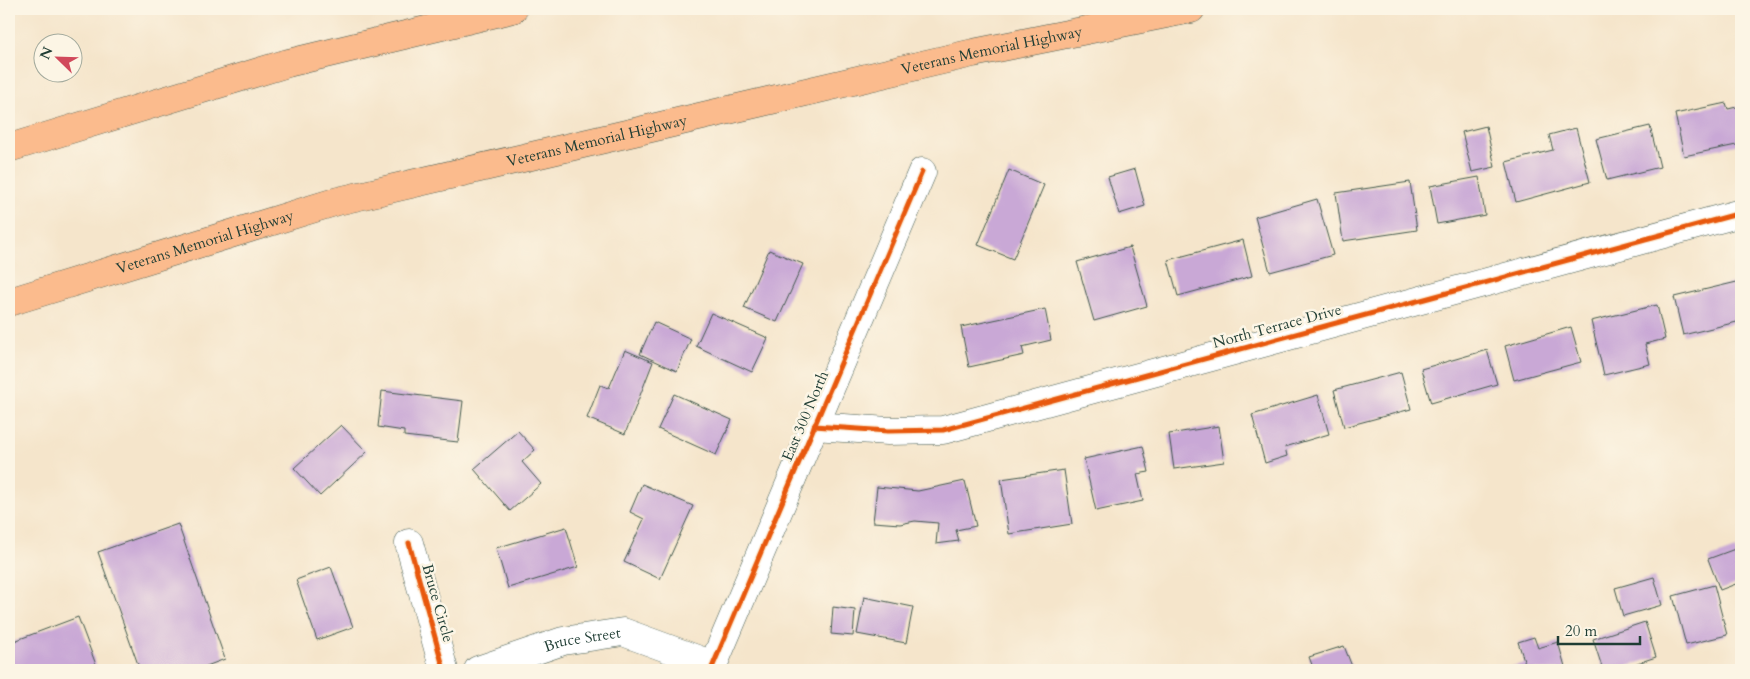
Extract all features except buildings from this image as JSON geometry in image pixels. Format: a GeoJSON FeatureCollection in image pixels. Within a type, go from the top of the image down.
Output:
{"type":"FeatureCollection","features":[{"type":"Feature","properties":{"kind":"highway"},"geometry":{"type":"LineString","coordinates":[[9,148],[288,63],[513,9]]}},
{"type":"Feature","properties":{"kind":"highway","name":"Veterans Memorial Highway"},"geometry":{"type":"LineString","coordinates":[[9,302],[133,262],[338,201],[973,53],[1191,9]]}},
{"type":"Feature","properties":{"kind":"highway"},"geometry":{"type":"LineString","coordinates":[[9,319],[133,262]]}},
{"type":"Feature","properties":{"kind":"street","name":"East 300 North"},"geometry":{"type":"LineString","coordinates":[[712,667],[922,172]]}},
{"type":"Feature","properties":{"kind":"street","name":"North Terrace Drive"},"geometry":{"type":"LineString","coordinates":[[814,426],[888,431],[942,430],[1741,213]]}},
{"type":"Feature","properties":{"kind":"street","name":"Bruce Circle"},"geometry":{"type":"LineString","coordinates":[[408,543],[444,670]]}},
{"type":"Feature","properties":{"kind":"street","name":"Bruce Street"},"geometry":{"type":"LineString","coordinates":[[478,670],[563,641],[623,632],[712,667]]}},
{"type":"Feature","properties":{"kind":"cycle path"},"geometry":{"type":"LineString","coordinates":[[711,670],[922,172]]}},
{"type":"Feature","properties":{"kind":"cycle path"},"geometry":{"type":"LineString","coordinates":[[814,426],[888,431],[943,430],[1741,213]]}},
{"type":"Feature","properties":{"kind":"cycle path"},"geometry":{"type":"LineString","coordinates":[[409,543],[444,670]]}}]}
